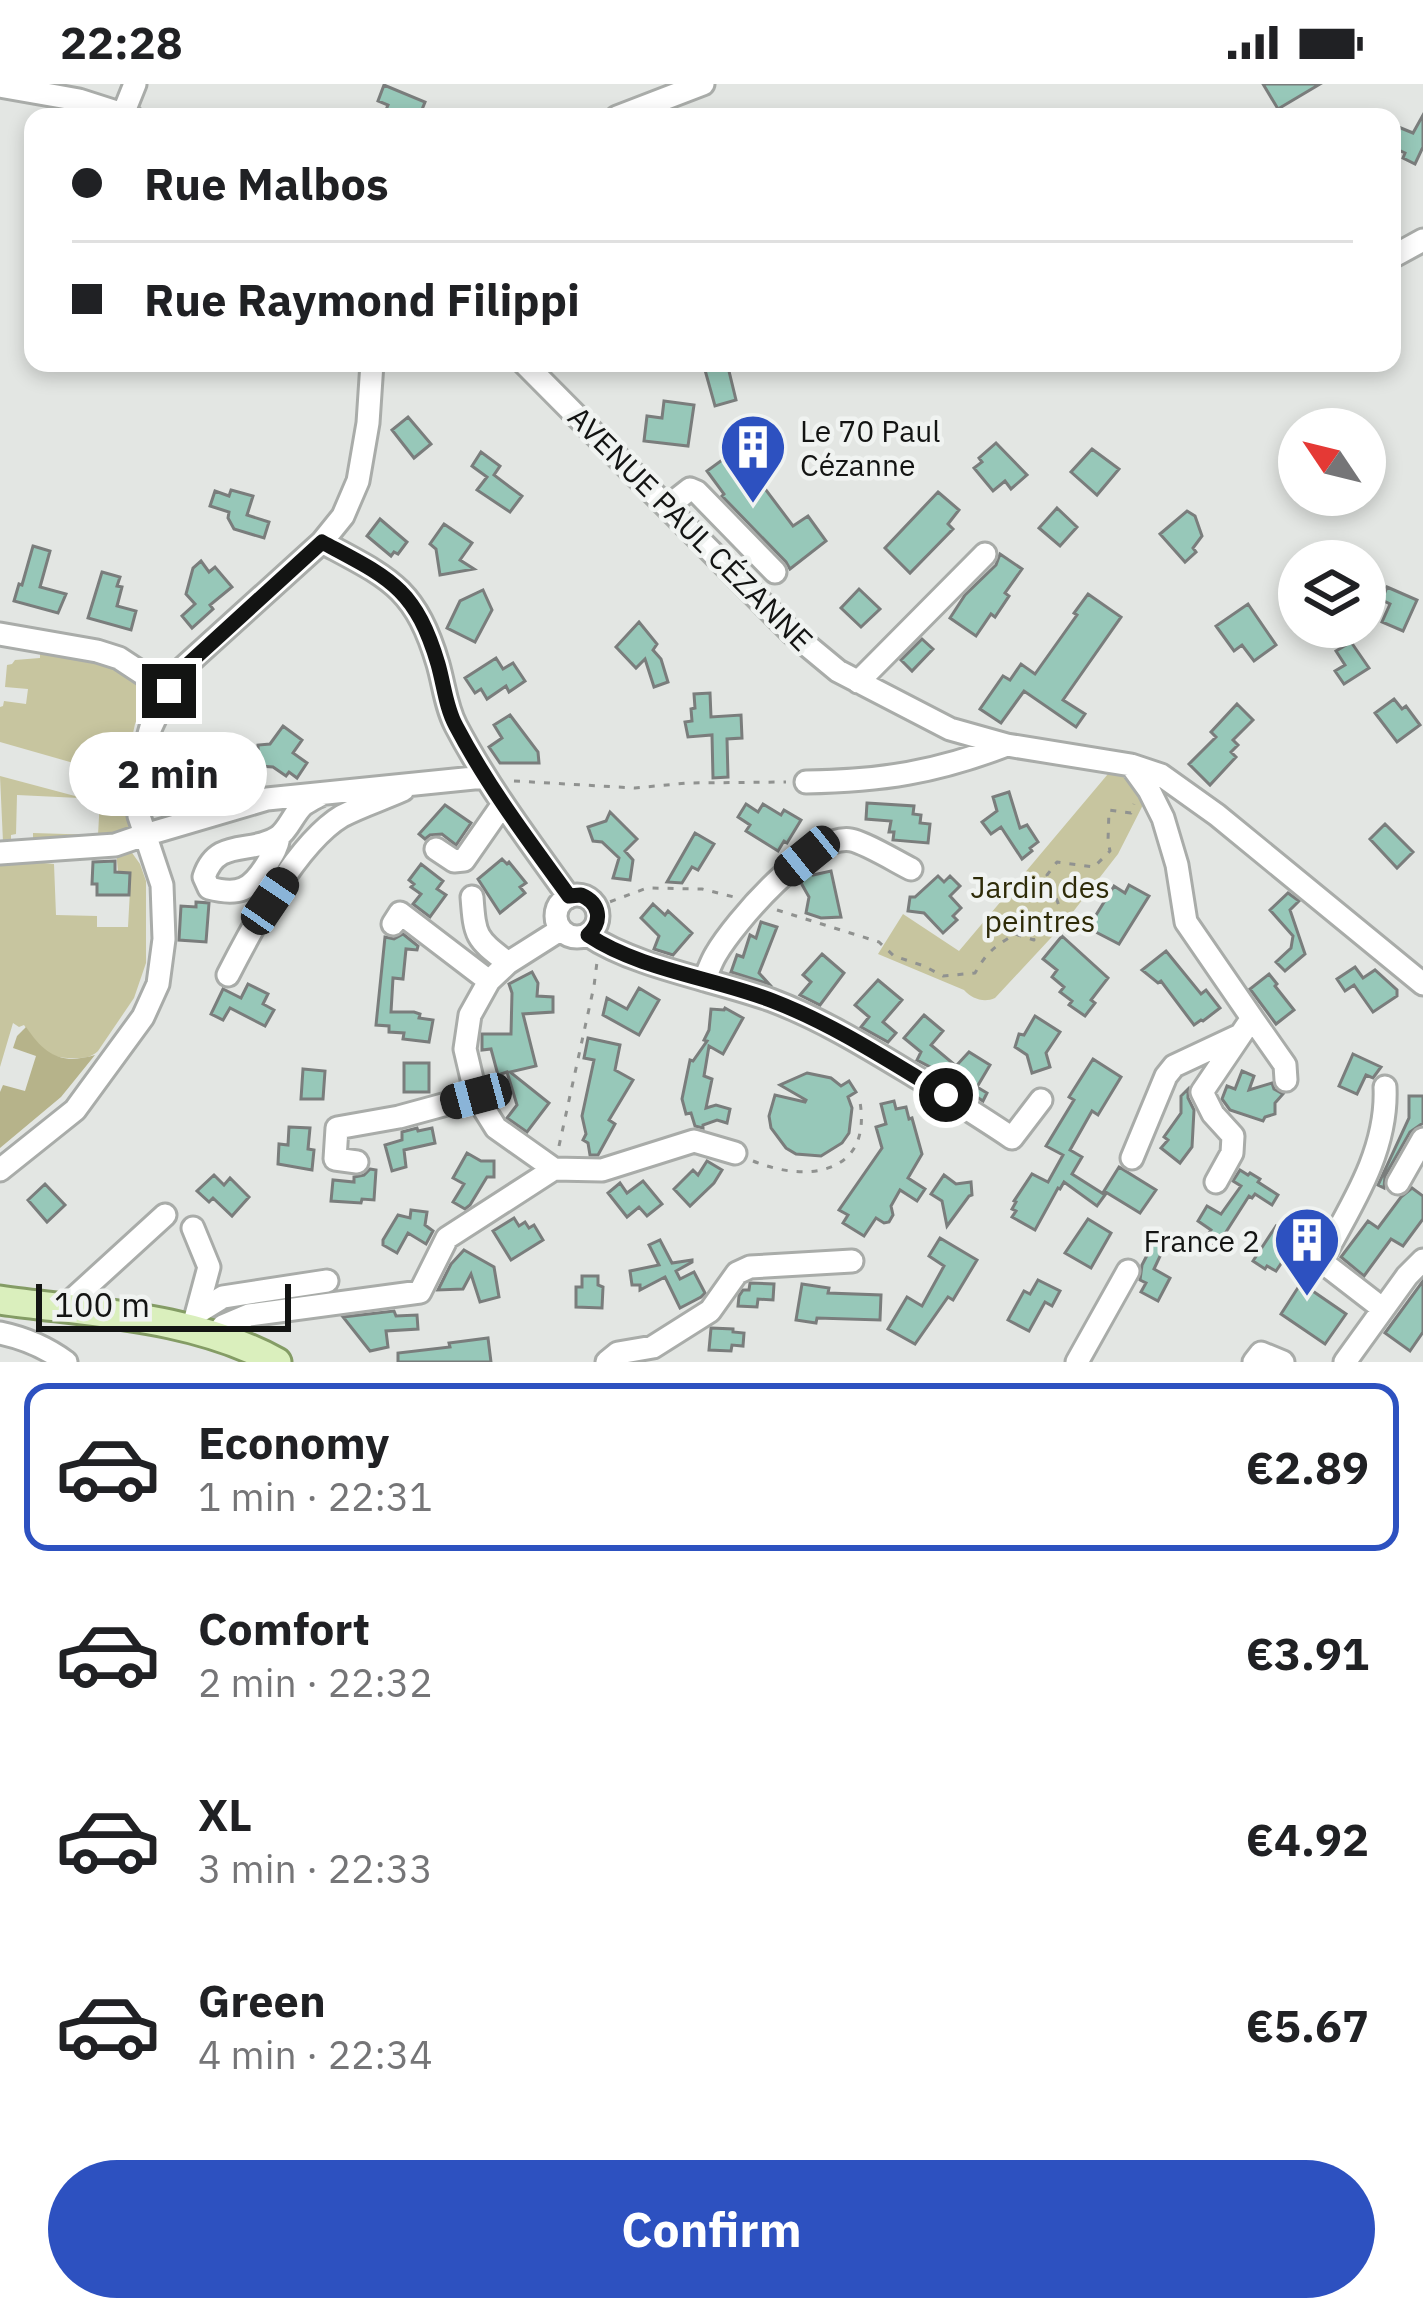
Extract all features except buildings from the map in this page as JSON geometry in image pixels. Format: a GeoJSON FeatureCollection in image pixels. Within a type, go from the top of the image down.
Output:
{"type":"FeatureCollection","features":[{"type":"Feature","properties":{"kind":"main road"},"geometry":{"type":"LineString","coordinates":[[0,1300],[202,1326],[277,1362]]}},
{"type":"Feature","properties":{"kind":"street"},"geometry":{"type":"LineString","coordinates":[[641,108],[704,84]]}},
{"type":"Feature","properties":{"kind":"street"},"geometry":{"type":"LineString","coordinates":[[0,86],[103,108]]}},
{"type":"Feature","properties":{"kind":"street"},"geometry":{"type":"LineString","coordinates":[[0,1170],[75,1110],[150,1003],[162,964],[163,907],[150,834],[139,816],[138,794],[151,727],[184,668],[322,542],[343,516],[358,482],[371,372]]}},
{"type":"Feature","properties":{"kind":"street","name":"AVENUE PAUL CÉZANNE"},"geometry":{"type":"LineString","coordinates":[[533,372],[791,632],[838,671],[950,729],[1161,775],[1217,815],[1423,984]]}},
{"type":"Feature","properties":{"kind":"street"},"geometry":{"type":"LineString","coordinates":[[667,507],[690,489],[697,492],[775,572]]}},
{"type":"Feature","properties":{"kind":"street"},"geometry":{"type":"LineString","coordinates":[[322,542],[388,578],[417,609],[438,662],[452,719],[486,780],[569,896]]}},
{"type":"Feature","properties":{"kind":"street"},"geometry":{"type":"LineString","coordinates":[[858,682],[985,554]]}},
{"type":"Feature","properties":{"kind":"street"},"geometry":{"type":"LineString","coordinates":[[0,634],[119,658],[169,691]]}},
{"type":"Feature","properties":{"kind":"street"},"geometry":{"type":"LineString","coordinates":[[806,782],[903,776],[940,769],[1007,745]]}},
{"type":"Feature","properties":{"kind":"street"},"geometry":{"type":"LineString","coordinates":[[1131,765],[1163,818],[1186,922],[1246,1026],[1285,1065],[1286,1080]]}},
{"type":"Feature","properties":{"kind":"street"},"geometry":{"type":"LineString","coordinates":[[0,853],[64,857],[267,799],[486,780]]}},
{"type":"Feature","properties":{"kind":"street"},"geometry":{"type":"LineString","coordinates":[[228,974],[250,931],[311,841],[341,817],[418,783]]}},
{"type":"Feature","properties":{"kind":"street"},"geometry":{"type":"LineString","coordinates":[[279,837],[303,805],[324,793]]}},
{"type":"Feature","properties":{"kind":"street"},"geometry":{"type":"LineString","coordinates":[[436,849],[454,861],[464,860],[503,804]]}},
{"type":"Feature","properties":{"kind":"street"},"geometry":{"type":"LineString","coordinates":[[704,980],[715,956],[754,903],[807,856],[831,843],[850,839],[911,869]]}},
{"type":"Feature","properties":{"kind":"street"},"geometry":{"type":"LineString","coordinates":[[593,945],[596,907],[581,895],[569,896],[558,905],[556,925],[570,937],[593,945],[704,980],[766,998],[826,1024],[1012,1138],[1041,1100]]}},
{"type":"Feature","properties":{"kind":"street"},"geometry":{"type":"LineString","coordinates":[[472,897],[479,940],[508,963]]}},
{"type":"Feature","properties":{"kind":"street"},"geometry":{"type":"LineString","coordinates":[[394,924],[400,914],[488,981]]}},
{"type":"Feature","properties":{"kind":"street"},"geometry":{"type":"LineString","coordinates":[[554,1169],[496,1128],[476,1096],[465,1049],[470,1015],[488,981],[560,930]]}},
{"type":"Feature","properties":{"kind":"street"},"geometry":{"type":"LineString","coordinates":[[1132,1159],[1174,1066],[1246,1026]]}},
{"type":"Feature","properties":{"kind":"street"},"geometry":{"type":"LineString","coordinates":[[1216,1182],[1232,1153],[1233,1136],[1213,1114],[1202,1092],[1246,1026]]}},
{"type":"Feature","properties":{"kind":"street"},"geometry":{"type":"LineString","coordinates":[[1383,1309],[1321,1261],[1378,1148],[1386,1112],[1385,1087]]}},
{"type":"Feature","properties":{"kind":"street"},"geometry":{"type":"LineString","coordinates":[[357,1162],[335,1159],[337,1128],[476,1096]]}},
{"type":"Feature","properties":{"kind":"street"},"geometry":{"type":"LineString","coordinates":[[1398,1183],[1423,1139]]}},
{"type":"Feature","properties":{"kind":"street"},"geometry":{"type":"LineString","coordinates":[[202,1326],[223,1326],[249,1315],[420,1292],[447,1238],[554,1169],[602,1170],[694,1141],[735,1153]]}},
{"type":"Feature","properties":{"kind":"street"},"geometry":{"type":"LineString","coordinates":[[62,1309],[165,1215]]}},
{"type":"Feature","properties":{"kind":"street"},"geometry":{"type":"LineString","coordinates":[[194,1228],[208,1268],[202,1326]]}},
{"type":"Feature","properties":{"kind":"street"},"geometry":{"type":"LineString","coordinates":[[1346,1362],[1423,1260]]}},
{"type":"Feature","properties":{"kind":"street"},"geometry":{"type":"LineString","coordinates":[[607,1362],[618,1353],[653,1346],[710,1311],[737,1273],[750,1267],[851,1261]]}},
{"type":"Feature","properties":{"kind":"street"},"geometry":{"type":"LineString","coordinates":[[1077,1362],[1128,1271]]}},
{"type":"Feature","properties":{"kind":"street"},"geometry":{"type":"LineString","coordinates":[[202,1326],[223,1297],[327,1280]]}},
{"type":"Feature","properties":{"kind":"street"},"geometry":{"type":"LineString","coordinates":[[0,1333],[66,1362]]}},
{"type":"Feature","properties":{"kind":"street"},"geometry":{"type":"LineString","coordinates":[[1254,1362],[1261,1353],[1283,1362]]}},
{"type":"Feature","properties":{"kind":"path"},"geometry":{"type":"LineString","coordinates":[[486,780],[634,788],[806,782]]}},
{"type":"Feature","properties":{"kind":"path"},"geometry":{"type":"LineString","coordinates":[[596,907],[646,888],[702,889],[879,942],[894,956],[943,976],[975,973],[994,947],[1015,934],[1034,940],[1031,925],[1057,916],[1060,908],[1049,870],[1058,862],[1094,867],[1110,851],[1109,810],[1131,813],[1131,796]]}},
{"type":"Feature","properties":{"kind":"path"},"geometry":{"type":"LineString","coordinates":[[554,1169],[594,986],[593,945]]}},
{"type":"Feature","properties":{"kind":"path"},"geometry":{"type":"LineString","coordinates":[[735,1153],[781,1171],[817,1173],[832,1168],[857,1137],[860,1102]]}},
{"type":"Feature","properties":{"kind":"green space"},"geometry":{"type":"Polygon","coordinates":[[[22,643],[108,663],[124,671],[146,695],[127,761],[129,834],[33,846],[33,833],[98,835],[100,799],[17,795],[16,834],[11,835],[11,843],[3,842],[0,776],[75,796],[84,766],[0,742],[0,707],[4,701],[26,704],[28,689],[5,687],[7,665],[40,658],[40,652],[21,650],[22,643]]]}},
{"type":"Feature","properties":{"kind":"green space","name":"Jardin des peintres"},"geometry":{"type":"Polygon","coordinates":[[[1113,768],[1147,797],[1118,854],[1062,926],[995,998],[974,998],[878,954],[903,914],[959,951],[1113,768]]]}},
{"type":"Feature","properties":{"kind":"green space"},"geometry":{"type":"Polygon","coordinates":[[[116,850],[130,850],[146,881],[146,963],[134,998],[98,1051],[86,1057],[55,1056],[24,1025],[13,1023],[0,1067],[0,858],[43,856],[44,863],[54,864],[56,915],[97,916],[97,927],[128,927],[131,872],[118,872],[116,850]]]}},
{"type":"Feature","properties":{"kind":"shaded area"},"geometry":{"type":"Polygon","coordinates":[[[26,1027],[55,1055],[73,1059],[95,1055],[61,1097],[0,1148],[0,1092],[3,1085],[25,1091],[36,1056],[13,1048],[26,1027]]]}},
{"type":"Feature","properties":{"kind":"place","name":"Le 70 Paul Cézanne"},"geometry":{"type":"Point","coordinates":[753,506]}},
{"type":"Feature","properties":{"kind":"place","name":"France 2"},"geometry":{"type":"Point","coordinates":[1307,1299]}},
{"type":"Feature","properties":{"kind":"route"},"geometry":{"type":"LineString","coordinates":[[169,691],[184,668],[322,542],[388,578],[417,609],[438,662],[452,719],[484,777],[569,896],[581,895],[596,907],[596,926],[588,935],[637,958],[806,1015],[866,1045],[946,1095]]}}]}
